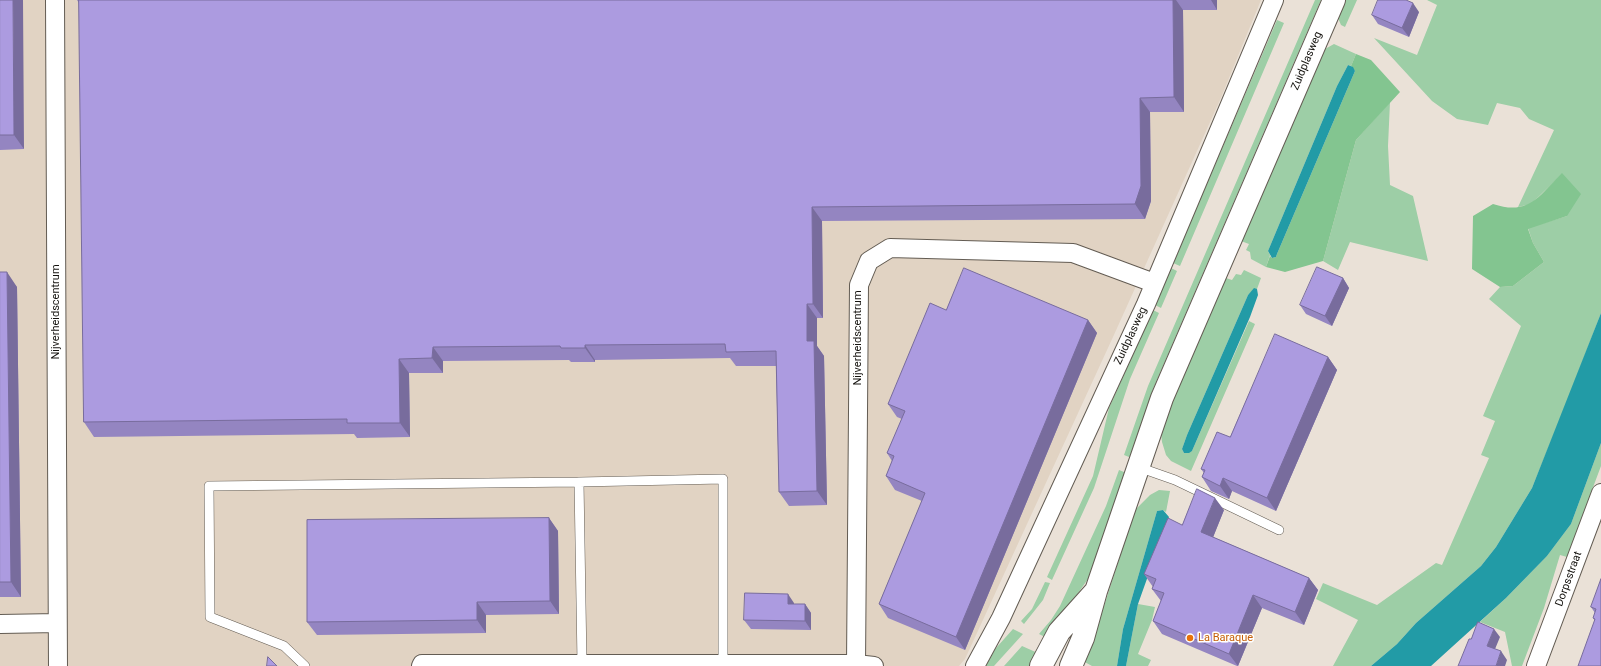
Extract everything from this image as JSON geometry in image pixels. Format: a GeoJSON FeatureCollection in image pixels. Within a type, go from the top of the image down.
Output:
{"type":"FeatureCollection","features":[{"type":"Feature","properties":{"kind":"main road","name":"Zuidplasweg"},"geometry":{"type":"LineString","coordinates":[[1071,666],[1083,638],[1096,590],[1162,398],[1334,0]]}},
{"type":"Feature","properties":{"kind":"main road","name":"Zuidplasweg"},"geometry":{"type":"LineString","coordinates":[[1041,666],[1059,632],[1096,590]]}},
{"type":"Feature","properties":{"kind":"street","name":"Nijverheidscentrum"},"geometry":{"type":"LineString","coordinates":[[55,0],[58,666]]}},
{"type":"Feature","properties":{"kind":"street","name":"Zuidplasweg"},"geometry":{"type":"LineString","coordinates":[[975,666],[1001,618],[1154,283],[1274,0]]}},
{"type":"Feature","properties":{"kind":"street","name":"Nijverheidscentrum"},"geometry":{"type":"LineString","coordinates":[[856,664],[859,285],[870,261],[890,248],[1073,253],[1154,283]]}},
{"type":"Feature","properties":{"kind":"street","name":"Dorpsstraat"},"geometry":{"type":"LineString","coordinates":[[1536,666],[1601,493]]}},
{"type":"Feature","properties":{"kind":"street"},"geometry":{"type":"LineString","coordinates":[[0,624],[57,624]]}},
{"type":"Feature","properties":{"kind":"street"},"geometry":{"type":"LineString","coordinates":[[421,666],[422,664],[723,663],[856,664],[874,666]]}},
{"type":"Feature","properties":{"kind":"lane"},"geometry":{"type":"LineString","coordinates":[[1138,467],[1175,480],[1279,530]]}},
{"type":"Feature","properties":{"kind":"lane"},"geometry":{"type":"LineString","coordinates":[[305,666],[284,646],[210,617],[209,486],[723,479],[723,663]]}},
{"type":"Feature","properties":{"kind":"lane"},"geometry":{"type":"LineString","coordinates":[[580,482],[582,663]]}},
{"type":"Feature","properties":{"kind":"shaded area"},"geometry":{"type":"Polygon","coordinates":[[[0,0],[1261,0],[1220,100],[1113,337],[965,659],[959,666],[0,666],[0,0]]]}},
{"type":"Feature","properties":{"kind":"green space"},"geometry":{"type":"Polygon","coordinates":[[[1315,0],[1321,0],[1153,389],[1131,455],[1129,457],[1124,455],[1148,386],[1315,0]]]}},
{"type":"Feature","properties":{"kind":"green space"},"geometry":{"type":"Polygon","coordinates":[[[1346,0],[1357,0],[1345,27],[1341,25],[1338,18],[1346,0]]]}},
{"type":"Feature","properties":{"kind":"green space"},"geometry":{"type":"Polygon","coordinates":[[[1427,0],[1601,0],[1601,313],[1532,488],[1496,547],[1481,566],[1416,623],[1397,644],[1371,666],[1333,666],[1358,620],[1316,599],[1323,583],[1377,605],[1436,563],[1442,565],[1489,458],[1481,455],[1495,421],[1483,416],[1521,326],[1489,299],[1500,287],[1513,286],[1544,262],[1533,243],[1528,228],[1567,216],[1562,174],[1531,204],[1518,207],[1554,130],[1529,119],[1520,108],[1497,103],[1488,125],[1457,119],[1432,101],[1374,38],[1417,55],[1437,5],[1427,0]]]}},
{"type":"Feature","properties":{"kind":"green space"},"geometry":{"type":"Polygon","coordinates":[[[1277,20],[1284,23],[1180,266],[1173,263],[1277,20]]]}},
{"type":"Feature","properties":{"kind":"green space"},"geometry":{"type":"Polygon","coordinates":[[[1334,44],[1356,54],[1351,66],[1348,65],[1337,86],[1268,251],[1270,255],[1266,267],[1251,259],[1250,252],[1246,250],[1249,244],[1241,241],[1325,49],[1334,44]]]}},
{"type":"Feature","properties":{"kind":"green space"},"geometry":{"type":"Polygon","coordinates":[[[1356,54],[1371,60],[1400,92],[1356,140],[1323,261],[1285,272],[1266,267],[1270,256],[1272,258],[1276,257],[1355,71],[1351,66],[1356,54]]]}},
{"type":"Feature","properties":{"kind":"green space"},"geometry":{"type":"Polygon","coordinates":[[[1390,102],[1388,146],[1390,185],[1413,196],[1428,261],[1350,242],[1338,270],[1323,261],[1356,140],[1390,102]]]}},
{"type":"Feature","properties":{"kind":"green space"},"geometry":{"type":"Polygon","coordinates":[[[1562,173],[1581,194],[1567,216],[1528,229],[1533,243],[1544,262],[1513,286],[1500,287],[1472,269],[1473,216],[1493,204],[1505,207],[1525,206],[1540,196],[1562,173]]]}},
{"type":"Feature","properties":{"kind":"green space"},"geometry":{"type":"Polygon","coordinates":[[[1171,268],[1177,271],[1161,308],[1155,305],[1171,268]]]}},
{"type":"Feature","properties":{"kind":"green space"},"geometry":{"type":"Polygon","coordinates":[[[1244,270],[1261,278],[1257,289],[1254,289],[1248,295],[1187,435],[1182,449],[1184,453],[1192,451],[1249,321],[1255,324],[1191,471],[1171,461],[1166,455],[1161,433],[1171,404],[1226,278],[1232,280],[1236,274],[1241,275],[1244,270]]]}},
{"type":"Feature","properties":{"kind":"green space"},"geometry":{"type":"Polygon","coordinates":[[[1153,310],[1159,313],[1130,379],[1094,488],[1052,580],[1047,577],[1093,476],[1109,408],[1153,310]]]}},
{"type":"Feature","properties":{"kind":"green space"},"geometry":{"type":"Polygon","coordinates":[[[1601,443],[1601,466],[1567,557],[1560,555],[1544,608],[1522,666],[1512,666],[1505,632],[1480,622],[1547,556],[1571,524],[1601,443]]]}},
{"type":"Feature","properties":{"kind":"green space"},"geometry":{"type":"Polygon","coordinates":[[[1119,470],[1124,472],[1124,475],[1090,576],[1047,638],[1039,634],[1060,606],[1106,506],[1119,470]]]}},
{"type":"Feature","properties":{"kind":"green space"},"geometry":{"type":"Polygon","coordinates":[[[1159,490],[1170,491],[1166,512],[1163,510],[1157,511],[1123,629],[1117,666],[1092,666],[1081,660],[1104,606],[1135,510],[1150,495],[1159,490]]]}},
{"type":"Feature","properties":{"kind":"green space"},"geometry":{"type":"Polygon","coordinates":[[[1045,582],[1050,583],[1043,600],[1024,624],[1021,621],[1032,609],[1045,582]]]}},
{"type":"Feature","properties":{"kind":"green space"},"geometry":{"type":"Polygon","coordinates":[[[1138,604],[1155,607],[1152,620],[1138,654],[1151,660],[1148,666],[1126,666],[1138,604]]]}},
{"type":"Feature","properties":{"kind":"green space"},"geometry":{"type":"Polygon","coordinates":[[[1013,629],[1023,634],[994,666],[983,666],[988,657],[1013,629]]]}},
{"type":"Feature","properties":{"kind":"green space"},"geometry":{"type":"Polygon","coordinates":[[[1022,646],[1040,654],[1035,666],[1004,666],[1022,646]]]}},
{"type":"Feature","properties":{"kind":"water"},"geometry":{"type":"Polygon","coordinates":[[[1348,65],[1353,67],[1355,71],[1276,257],[1272,258],[1268,251],[1337,86],[1348,65]]]}},
{"type":"Feature","properties":{"kind":"water"},"geometry":{"type":"Polygon","coordinates":[[[1254,288],[1257,289],[1258,295],[1250,317],[1192,451],[1189,453],[1184,453],[1182,449],[1187,435],[1248,295],[1254,288]]]}},
{"type":"Feature","properties":{"kind":"water"},"geometry":{"type":"Polygon","coordinates":[[[1601,313],[1601,443],[1571,524],[1547,556],[1506,598],[1431,666],[1371,666],[1397,644],[1416,623],[1481,566],[1496,547],[1532,488],[1601,313]]]}},
{"type":"Feature","properties":{"kind":"water"},"geometry":{"type":"Polygon","coordinates":[[[1163,510],[1169,517],[1138,604],[1126,666],[1117,666],[1123,629],[1157,511],[1163,510]]]}},
{"type":"Feature","properties":{"kind":"building"},"geometry":{"type":"Polygon","coordinates":[[[0,0],[13,0],[14,135],[0,135],[0,0]]]}},
{"type":"Feature","properties":{"kind":"building"},"geometry":{"type":"Polygon","coordinates":[[[79,0],[1173,0],[1174,97],[1140,98],[1141,186],[1135,204],[812,207],[813,304],[807,304],[807,341],[814,341],[817,491],[779,492],[776,351],[726,352],[725,344],[585,345],[585,348],[561,348],[560,346],[433,347],[432,358],[399,359],[400,423],[347,423],[347,419],[84,422],[79,0]]]}},
{"type":"Feature","properties":{"kind":"building"},"geometry":{"type":"Polygon","coordinates":[[[1378,0],[1406,0],[1413,3],[1402,28],[1372,15],[1378,0]]]}},
{"type":"Feature","properties":{"kind":"building"},"geometry":{"type":"Polygon","coordinates":[[[1317,267],[1343,278],[1325,316],[1300,305],[1317,267]]]}},
{"type":"Feature","properties":{"kind":"building"},"geometry":{"type":"Polygon","coordinates":[[[964,268],[1088,320],[956,637],[879,604],[925,493],[886,476],[894,456],[887,453],[905,411],[888,404],[930,303],[946,310],[964,268]]]}},
{"type":"Feature","properties":{"kind":"building"},"geometry":{"type":"Polygon","coordinates":[[[0,272],[7,272],[11,582],[0,582],[0,272]]]}},
{"type":"Feature","properties":{"kind":"building"},"geometry":{"type":"Polygon","coordinates":[[[1275,334],[1328,357],[1267,498],[1223,478],[1220,486],[1202,477],[1205,470],[1201,469],[1217,432],[1230,437],[1275,334]]]}},
{"type":"Feature","properties":{"kind":"building"},"geometry":{"type":"Polygon","coordinates":[[[1197,489],[1215,498],[1201,532],[1309,578],[1295,612],[1253,595],[1229,654],[1153,621],[1164,593],[1152,589],[1156,579],[1144,574],[1168,518],[1182,525],[1197,489]]]}},
{"type":"Feature","properties":{"kind":"building"},"geometry":{"type":"Polygon","coordinates":[[[549,518],[550,601],[477,602],[477,620],[307,622],[307,520],[549,518]]]}},
{"type":"Feature","properties":{"kind":"building"},"geometry":{"type":"Polygon","coordinates":[[[1601,579],[1601,666],[1578,666],[1595,619],[1593,618],[1596,609],[1591,607],[1601,579]]]}},
{"type":"Feature","properties":{"kind":"building"},"geometry":{"type":"Polygon","coordinates":[[[745,593],[788,594],[788,604],[805,604],[805,621],[744,620],[745,593]]]}},
{"type":"Feature","properties":{"kind":"building"},"geometry":{"type":"Polygon","coordinates":[[[1478,622],[1494,629],[1487,646],[1501,651],[1496,666],[1458,666],[1469,639],[1471,639],[1478,622]]]}},
{"type":"Feature","properties":{"kind":"building"},"geometry":{"type":"Polygon","coordinates":[[[268,657],[277,666],[267,666],[268,657]]]}},
{"type":"Feature","properties":{"kind":"place","name":"La Baraque"},"geometry":{"type":"Point","coordinates":[1190,638]}}]}
